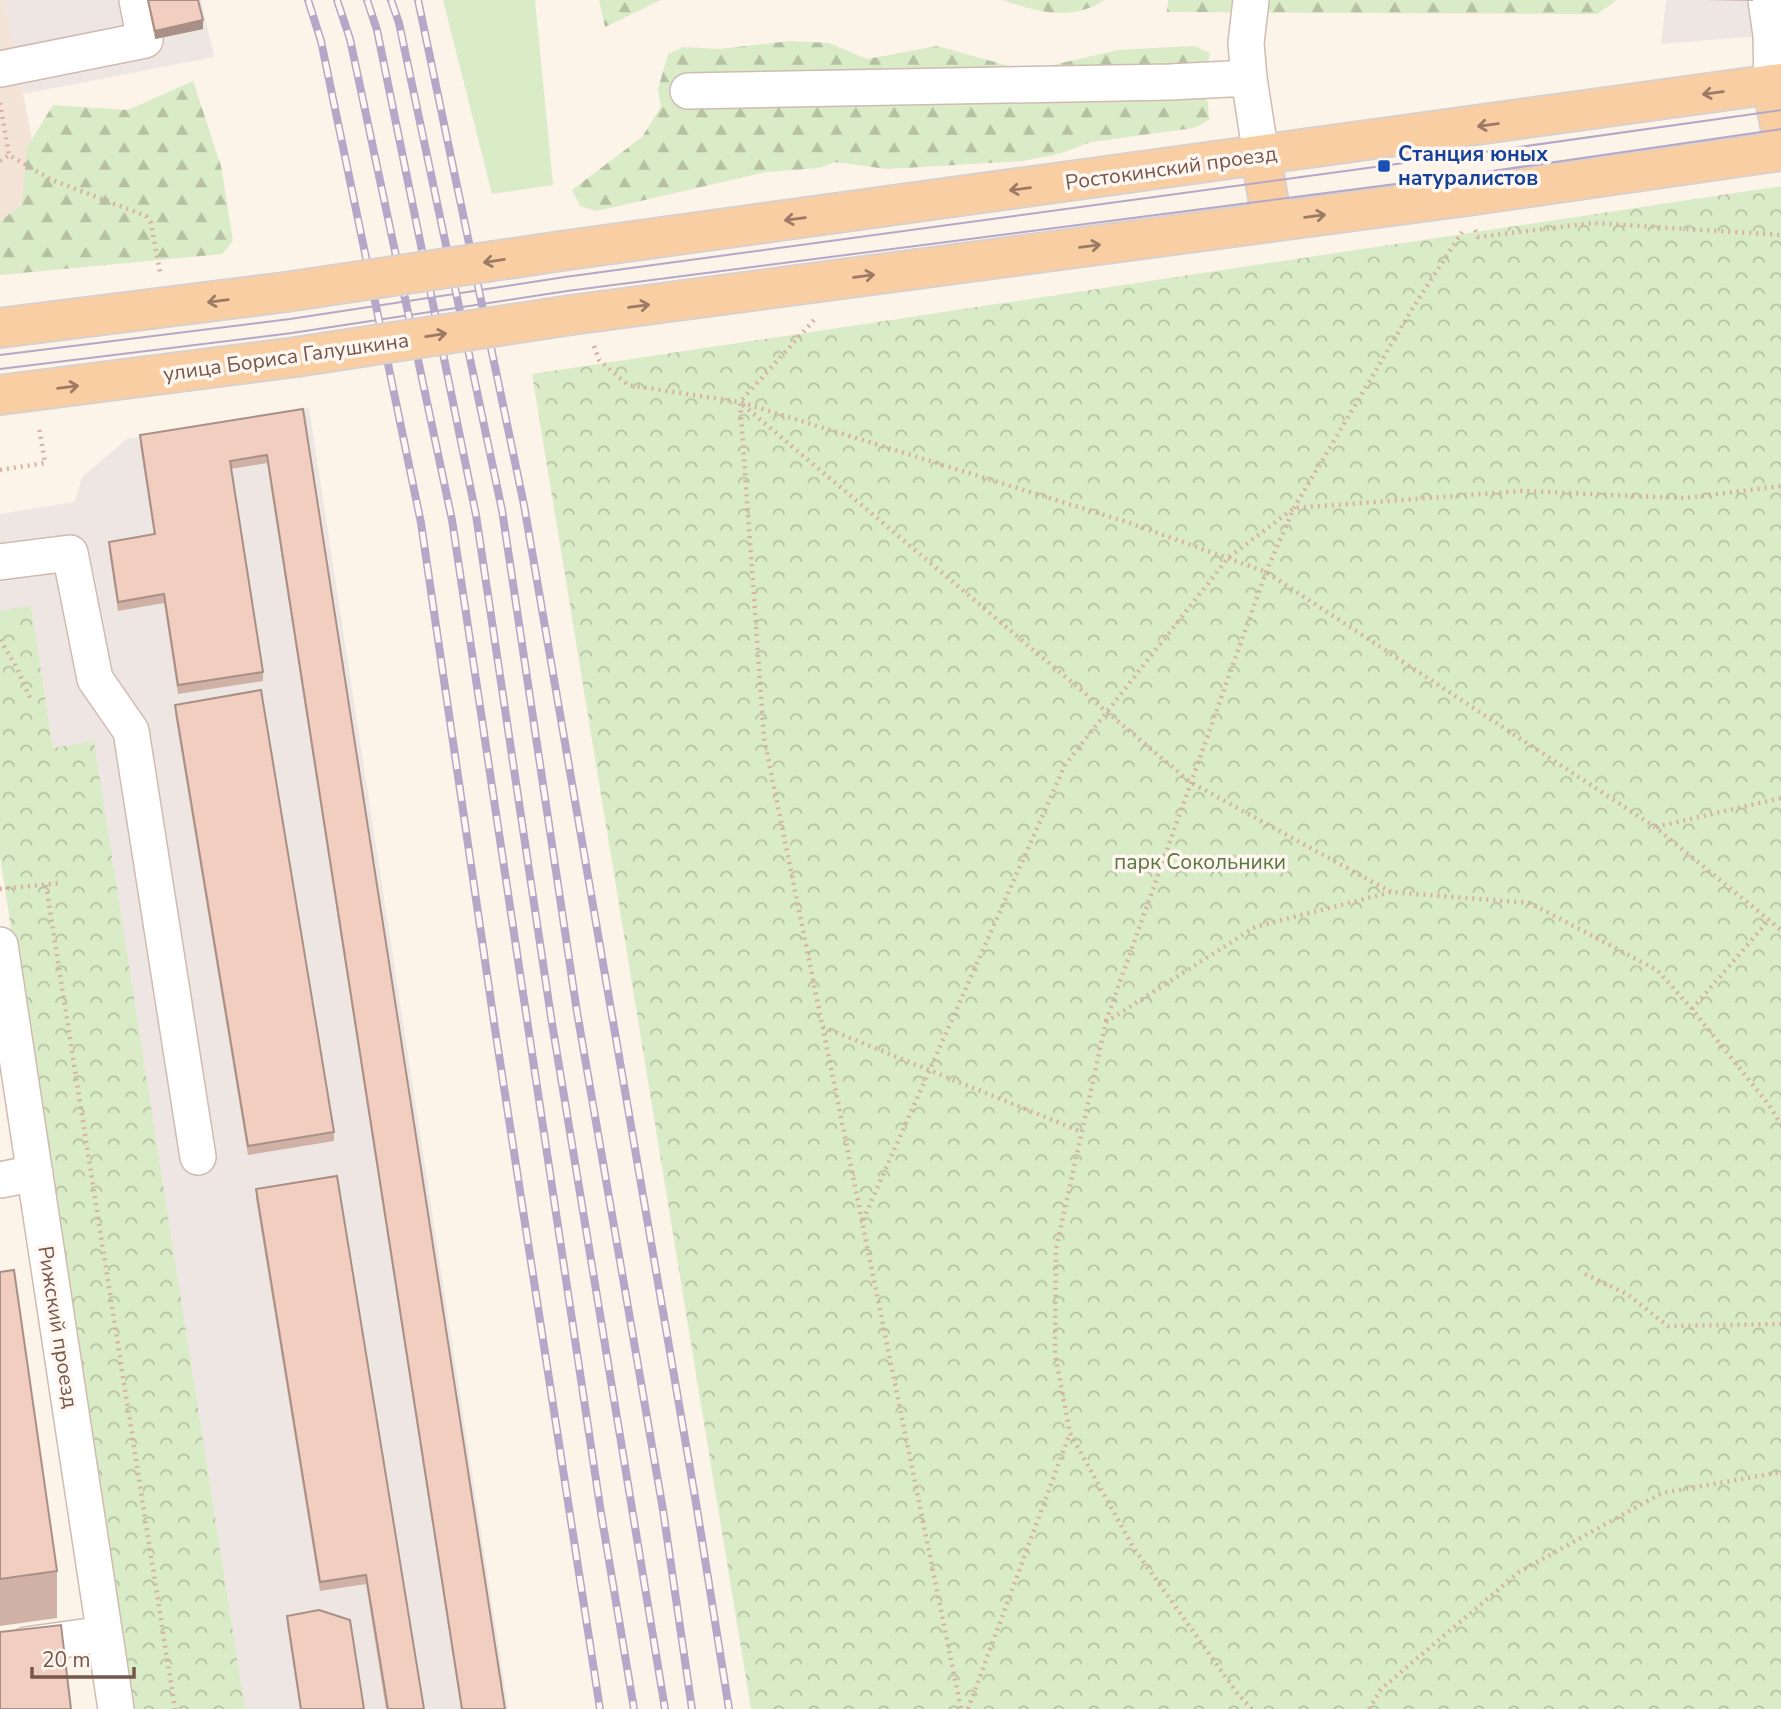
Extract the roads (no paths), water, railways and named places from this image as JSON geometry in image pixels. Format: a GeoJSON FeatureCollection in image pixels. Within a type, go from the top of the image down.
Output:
{"type":"FeatureCollection","features":[{"type":"Feature","properties":{"kind":"main road"},"geometry":{"type":"LineString","coordinates":[[1777,84],[1781,130]]}},
{"type":"Feature","properties":{"kind":"main road","name":"Ростокинский проезд"},"geometry":{"type":"LineString","coordinates":[[0,328],[286,292],[562,251],[1777,84]]}},
{"type":"Feature","properties":{"kind":"main road"},"geometry":{"type":"LineString","coordinates":[[1261,156],[1272,222],[1781,151]]}},
{"type":"Feature","properties":{"kind":"main road","name":"улица Бориса Галушкина"},"geometry":{"type":"LineString","coordinates":[[0,396],[296,356],[580,325],[1272,222]]}},
{"type":"Feature","properties":{"kind":"street"},"geometry":{"type":"LineString","coordinates":[[0,69],[145,40],[137,0]]}},
{"type":"Feature","properties":{"kind":"street"},"geometry":{"type":"LineString","coordinates":[[1251,0],[1246,43],[1261,156]]}},
{"type":"Feature","properties":{"kind":"street"},"geometry":{"type":"LineString","coordinates":[[1766,0],[1777,84]]}},
{"type":"Feature","properties":{"kind":"street"},"geometry":{"type":"LineString","coordinates":[[688,91],[1156,83],[1249,78]]}},
{"type":"Feature","properties":{"kind":"street"},"geometry":{"type":"LineString","coordinates":[[0,562],[70,553],[95,678],[131,731],[198,1157]]}},
{"type":"Feature","properties":{"kind":"street","name":"Рижский проезд"},"geometry":{"type":"LineString","coordinates":[[0,945],[116,1709]]}},
{"type":"Feature","properties":{"kind":"street"},"geometry":{"type":"LineString","coordinates":[[0,1180],[34,1173]]}},
{"type":"Feature","properties":{"kind":"street"},"geometry":{"type":"LineString","coordinates":[[26,1645],[104,1634]]}},
{"type":"Feature","properties":{"kind":"tram line"},"geometry":{"type":"LineString","coordinates":[[0,355],[290,319],[565,277],[1781,110]]}},
{"type":"Feature","properties":{"kind":"tram line"},"geometry":{"type":"LineString","coordinates":[[0,369],[292,333],[567,291],[1465,175],[1781,129]]}},
{"type":"Feature","properties":{"kind":"railway"},"geometry":{"type":"LineString","coordinates":[[308,0],[321,41],[421,523],[495,1029],[600,1709]]}},
{"type":"Feature","properties":{"kind":"railway"},"geometry":{"type":"LineString","coordinates":[[337,0],[350,39],[452,520],[601,1513],[634,1709]]}},
{"type":"Feature","properties":{"kind":"railway"},"geometry":{"type":"LineString","coordinates":[[367,0],[377,30],[476,515],[551,1017],[665,1709]]}},
{"type":"Feature","properties":{"kind":"railway"},"geometry":{"type":"LineString","coordinates":[[391,0],[399,23],[502,510],[577,1012],[663,1510],[692,1709]]}},
{"type":"Feature","properties":{"kind":"railway"},"geometry":{"type":"LineString","coordinates":[[418,0],[524,505],[729,1709]]}},
{"type":"Feature","properties":{"kind":"place","name":"Станция юных натуралистов"},"geometry":{"type":"Point","coordinates":[1384,166]}},
{"type":"Feature","properties":{"kind":"park label","name":"парк Сокольники"},"geometry":{"type":"Point","coordinates":[1200,862]}}]}
